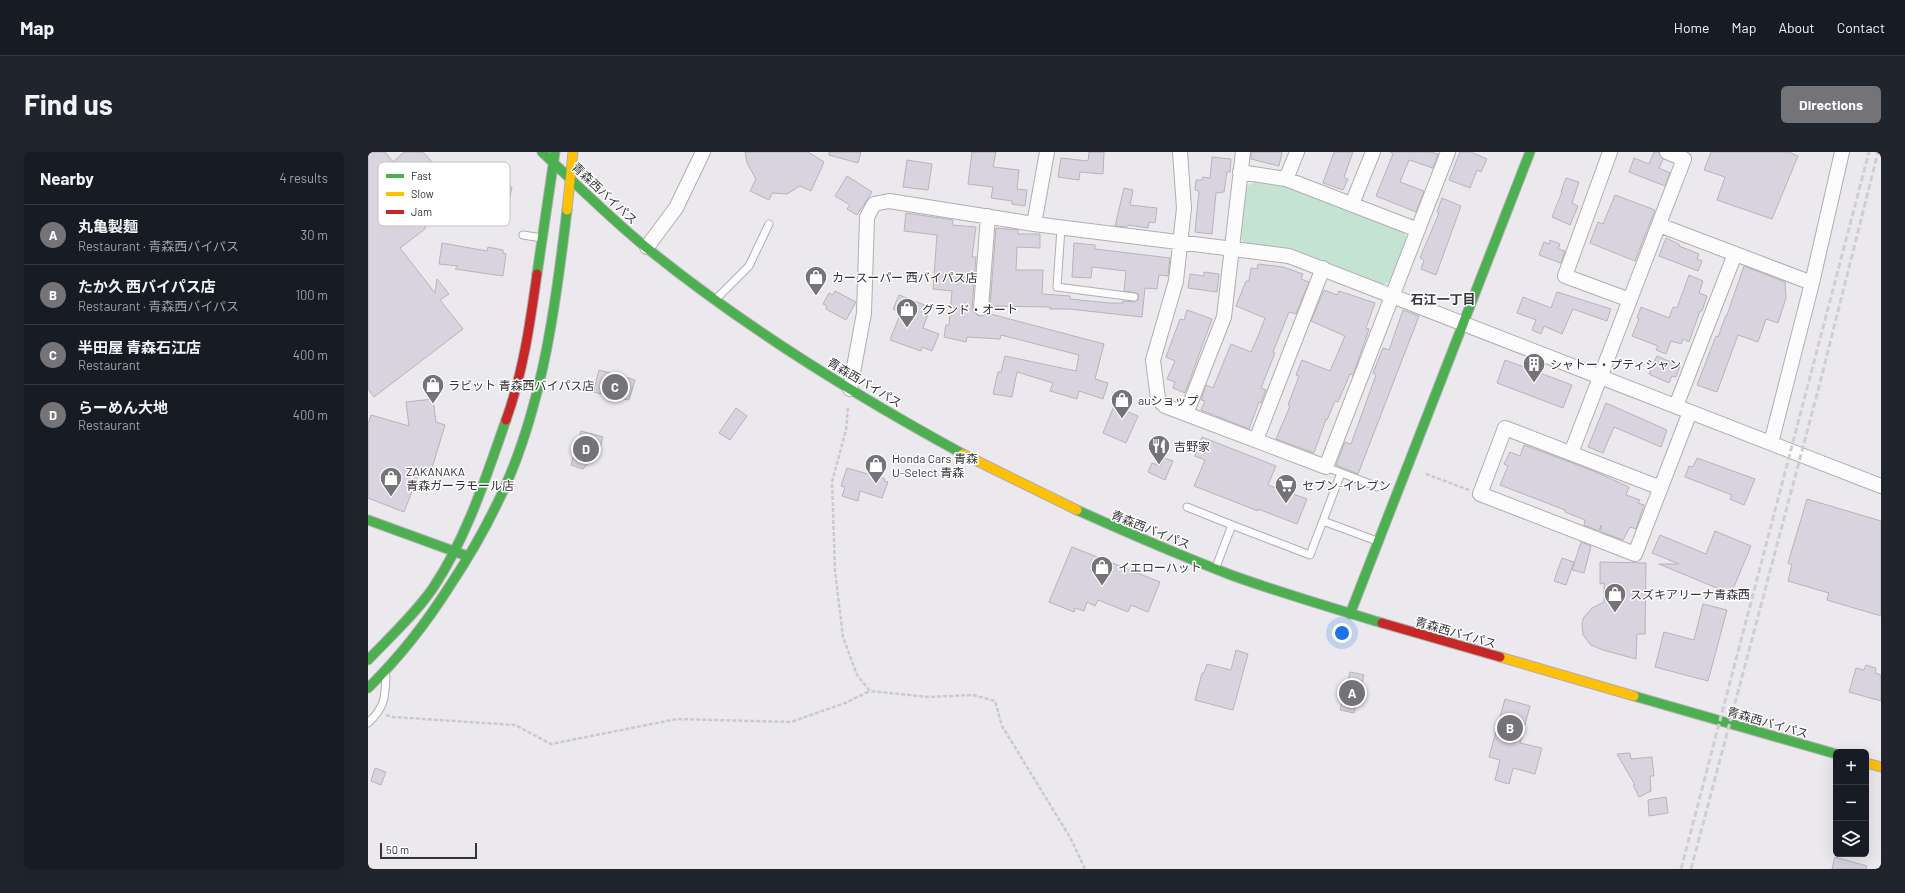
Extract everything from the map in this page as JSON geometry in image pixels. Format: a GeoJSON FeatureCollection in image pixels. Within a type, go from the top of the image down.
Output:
{"type":"FeatureCollection","features":[{"type":"Feature","properties":{"kind":"main road","name":"青森西バイパス"},"geometry":{"type":"LineString","coordinates":[[542,152],[647,247],[716,299],[850,389],[990,469],[1098,520],[1215,568],[1350,614],[1833,753]]}},
{"type":"Feature","properties":{"kind":"main road"},"geometry":{"type":"LineString","coordinates":[[368,660],[404,623],[433,588],[454,551],[473,511],[512,404],[529,333],[554,163],[554,152]]}},
{"type":"Feature","properties":{"kind":"main road"},"geometry":{"type":"LineString","coordinates":[[368,688],[387,672],[420,630],[469,557],[505,487],[534,402],[549,335],[563,247],[571,178],[572,152]]}},
{"type":"Feature","properties":{"kind":"main road"},"geometry":{"type":"LineString","coordinates":[[1350,614],[1530,152]]}},
{"type":"Feature","properties":{"kind":"main road"},"geometry":{"type":"LineString","coordinates":[[368,520],[469,557]]}},
{"type":"Feature","properties":{"kind":"main road"},"geometry":{"type":"LineString","coordinates":[[1869,764],[1881,767]]}},
{"type":"Feature","properties":{"kind":"street"},"geometry":{"type":"LineString","coordinates":[[647,247],[676,208],[703,152]]}},
{"type":"Feature","properties":{"kind":"street"},"geometry":{"type":"LineString","coordinates":[[1034,224],[1047,152]]}},
{"type":"Feature","properties":{"kind":"street"},"geometry":{"type":"LineString","coordinates":[[1180,152],[1184,208],[1176,281],[1153,360],[1158,399],[1165,406],[1326,467],[1448,152]]}},
{"type":"Feature","properties":{"kind":"street"},"geometry":{"type":"LineString","coordinates":[[1186,414],[1224,317],[1243,152]]}},
{"type":"Feature","properties":{"kind":"street"},"geometry":{"type":"LineString","coordinates":[[1286,179],[1297,152]]}},
{"type":"Feature","properties":{"kind":"street"},"geometry":{"type":"LineString","coordinates":[[1352,204],[1373,152]]}},
{"type":"Feature","properties":{"kind":"street"},"geometry":{"type":"LineString","coordinates":[[1610,152],[1564,276],[1630,300]]}},
{"type":"Feature","properties":{"kind":"street"},"geometry":{"type":"LineString","coordinates":[[1571,454],[1684,159],[1667,152]]}},
{"type":"Feature","properties":{"kind":"street"},"geometry":{"type":"LineString","coordinates":[[1770,442],[1812,283],[1842,152]]}},
{"type":"Feature","properties":{"kind":"street"},"geometry":{"type":"LineString","coordinates":[[1240,172],[1286,179],[1418,230]]}},
{"type":"Feature","properties":{"kind":"street"},"geometry":{"type":"LineString","coordinates":[[850,389],[864,313],[867,217],[874,204],[889,201],[1061,228],[1289,256],[1393,295],[1881,486]]}},
{"type":"Feature","properties":{"kind":"street"},"geometry":{"type":"LineString","coordinates":[[981,308],[988,216]]}},
{"type":"Feature","properties":{"kind":"street"},"geometry":{"type":"LineString","coordinates":[[1659,225],[1812,283]]}},
{"type":"Feature","properties":{"kind":"street"},"geometry":{"type":"LineString","coordinates":[[1676,406],[1735,254]]}},
{"type":"Feature","properties":{"kind":"street"},"geometry":{"type":"LineString","coordinates":[[1256,440],[1323,268]]}},
{"type":"Feature","properties":{"kind":"street"},"geometry":{"type":"LineString","coordinates":[[1661,488],[1505,428],[1480,494],[1635,554],[1661,488],[1690,412]]}},
{"type":"Feature","properties":{"kind":"lane"},"geometry":{"type":"LineString","coordinates":[[716,299],[750,266],[769,224]]}},
{"type":"Feature","properties":{"kind":"lane"},"geometry":{"type":"LineString","coordinates":[[1061,228],[1057,287],[1134,297]]}},
{"type":"Feature","properties":{"kind":"lane"},"geometry":{"type":"LineString","coordinates":[[523,235],[542,238]]}},
{"type":"Feature","properties":{"kind":"lane"},"geometry":{"type":"LineString","coordinates":[[1326,467],[1378,487]]}},
{"type":"Feature","properties":{"kind":"lane"},"geometry":{"type":"LineString","coordinates":[[1187,507],[1310,555],[1341,473]]}},
{"type":"Feature","properties":{"kind":"lane"},"geometry":{"type":"LineString","coordinates":[[1323,521],[1379,541]]}},
{"type":"Feature","properties":{"kind":"lane"},"geometry":{"type":"LineString","coordinates":[[1215,568],[1232,525]]}},
{"type":"Feature","properties":{"kind":"lane"},"geometry":{"type":"LineString","coordinates":[[368,723],[380,712],[385,696],[387,672]]}},
{"type":"Feature","properties":{"kind":"path"},"geometry":{"type":"LineString","coordinates":[[850,389],[846,430],[832,482],[835,571],[844,637],[857,675],[870,691]]}},
{"type":"Feature","properties":{"kind":"path"},"geometry":{"type":"LineString","coordinates":[[1426,474],[1480,494]]}},
{"type":"Feature","properties":{"kind":"path"},"geometry":{"type":"LineString","coordinates":[[380,712],[393,717],[515,725],[551,744],[677,719],[791,722],[870,691],[928,697],[973,695],[995,701],[1002,726],[1071,839],[1085,869]]}},
{"type":"Feature","properties":{"kind":"green space"},"geometry":{"type":"Polygon","coordinates":[[[1254,182],[1284,184],[1403,230],[1407,239],[1392,281],[1381,285],[1244,244],[1240,237],[1245,187],[1254,182]]]}},
{"type":"Feature","properties":{"kind":"building"},"geometry":{"type":"Polygon","coordinates":[[[368,152],[385,152],[393,162],[378,162],[378,226],[425,226],[425,229],[400,248],[435,293],[437,279],[449,294],[440,300],[463,329],[374,397],[368,389],[368,152]]]}},
{"type":"Feature","properties":{"kind":"building"},"geometry":{"type":"Polygon","coordinates":[[[404,152],[423,152],[432,162],[393,162],[404,152]]]}},
{"type":"Feature","properties":{"kind":"building"},"geometry":{"type":"Polygon","coordinates":[[[745,152],[808,152],[824,162],[811,191],[800,186],[787,194],[772,193],[769,200],[750,191],[756,179],[747,163],[745,152]]]}},
{"type":"Feature","properties":{"kind":"building"},"geometry":{"type":"Polygon","coordinates":[[[829,152],[861,152],[858,163],[829,155],[829,152]]]}},
{"type":"Feature","properties":{"kind":"building"},"geometry":{"type":"Polygon","coordinates":[[[972,152],[996,152],[993,167],[1019,170],[1017,189],[1027,190],[1025,206],[1012,204],[1012,201],[991,198],[993,187],[968,184],[972,152]]]}},
{"type":"Feature","properties":{"kind":"building"},"geometry":{"type":"Polygon","coordinates":[[[1089,152],[1104,152],[1103,174],[1080,172],[1079,180],[1058,177],[1061,158],[1088,161],[1089,152]]]}},
{"type":"Feature","properties":{"kind":"building"},"geometry":{"type":"Polygon","coordinates":[[[1251,152],[1282,152],[1279,166],[1251,159],[1251,152]]]}},
{"type":"Feature","properties":{"kind":"building"},"geometry":{"type":"Polygon","coordinates":[[[1334,152],[1353,152],[1344,177],[1348,179],[1343,190],[1323,183],[1334,152]]]}},
{"type":"Feature","properties":{"kind":"building"},"geometry":{"type":"Polygon","coordinates":[[[1390,152],[1430,152],[1438,154],[1433,168],[1409,160],[1400,182],[1424,191],[1416,212],[1376,196],[1393,154],[1390,152]]]}},
{"type":"Feature","properties":{"kind":"building"},"geometry":{"type":"Polygon","coordinates":[[[1460,152],[1471,152],[1487,159],[1481,172],[1477,170],[1470,188],[1449,180],[1460,152]]]}},
{"type":"Feature","properties":{"kind":"building"},"geometry":{"type":"Polygon","coordinates":[[[1654,152],[1659,152],[1663,159],[1659,168],[1670,173],[1665,186],[1629,172],[1634,158],[1649,164],[1654,152]]]}},
{"type":"Feature","properties":{"kind":"building"},"geometry":{"type":"Polygon","coordinates":[[[1711,152],[1789,152],[1798,156],[1772,219],[1717,200],[1725,177],[1704,170],[1711,152]]]}},
{"type":"Feature","properties":{"kind":"building"},"geometry":{"type":"Polygon","coordinates":[[[1212,157],[1231,159],[1230,172],[1227,172],[1224,192],[1216,193],[1212,234],[1195,232],[1199,191],[1195,190],[1196,180],[1202,180],[1203,177],[1210,178],[1212,157]]]}},
{"type":"Feature","properties":{"kind":"building"},"geometry":{"type":"Polygon","coordinates":[[[907,160],[932,164],[928,190],[903,187],[907,160]]]}},
{"type":"Feature","properties":{"kind":"building"},"geometry":{"type":"Polygon","coordinates":[[[847,176],[872,192],[857,215],[847,209],[850,205],[835,196],[847,176]]]}},
{"type":"Feature","properties":{"kind":"building"},"geometry":{"type":"Polygon","coordinates":[[[1566,178],[1579,182],[1572,203],[1578,206],[1570,225],[1552,217],[1566,178]]]}},
{"type":"Feature","properties":{"kind":"building"},"geometry":{"type":"Polygon","coordinates":[[[510,187],[512,187],[510,197],[510,187]]]}},
{"type":"Feature","properties":{"kind":"building"},"geometry":{"type":"Polygon","coordinates":[[[1124,188],[1133,190],[1130,205],[1157,208],[1155,223],[1149,222],[1148,228],[1128,225],[1127,227],[1115,226],[1124,188]]]}},
{"type":"Feature","properties":{"kind":"building"},"geometry":{"type":"Polygon","coordinates":[[[1615,195],[1655,210],[1635,261],[1590,243],[1598,222],[1603,224],[1615,195]]]}},
{"type":"Feature","properties":{"kind":"building"},"geometry":{"type":"Polygon","coordinates":[[[1442,198],[1461,206],[1436,275],[1421,269],[1424,260],[1420,258],[1439,213],[1437,212],[1442,198]]]}},
{"type":"Feature","properties":{"kind":"building"},"geometry":{"type":"Polygon","coordinates":[[[906,213],[953,220],[952,225],[976,227],[972,257],[976,257],[972,309],[977,315],[981,316],[987,313],[1104,344],[1095,379],[1108,383],[1103,399],[1079,391],[1077,399],[1050,391],[1053,383],[1017,372],[1012,397],[993,394],[998,372],[1001,372],[1005,356],[1076,371],[1079,355],[1001,335],[1000,339],[967,337],[966,342],[944,337],[946,325],[949,325],[952,291],[933,289],[937,235],[904,231],[906,213]]]}},
{"type":"Feature","properties":{"kind":"building"},"geometry":{"type":"Polygon","coordinates":[[[996,228],[1018,230],[1018,234],[1040,234],[1040,248],[1017,247],[1016,270],[1043,270],[1042,294],[1070,296],[1070,299],[1110,303],[1123,303],[1123,301],[1134,302],[1138,300],[1139,295],[1137,293],[1124,291],[1126,271],[1092,267],[1091,278],[1072,277],[1074,243],[1095,245],[1095,249],[1170,258],[1168,276],[1159,275],[1157,289],[1145,288],[1142,317],[1069,309],[1050,309],[1050,307],[990,306],[996,228]]]}},
{"type":"Feature","properties":{"kind":"building"},"geometry":{"type":"Polygon","coordinates":[[[1666,238],[1679,244],[1679,246],[1699,254],[1697,259],[1702,261],[1698,271],[1659,256],[1666,238]]]}},
{"type":"Feature","properties":{"kind":"building"},"geometry":{"type":"Polygon","coordinates":[[[1550,240],[1560,244],[1558,249],[1565,251],[1561,263],[1539,255],[1544,242],[1549,244],[1550,240]]]}},
{"type":"Feature","properties":{"kind":"building"},"geometry":{"type":"Polygon","coordinates":[[[442,243],[487,251],[488,247],[503,250],[503,253],[506,254],[503,276],[455,269],[458,266],[439,264],[442,243]]]}},
{"type":"Feature","properties":{"kind":"building"},"geometry":{"type":"Polygon","coordinates":[[[1258,264],[1283,267],[1303,274],[1301,279],[1309,282],[1296,314],[1289,312],[1261,388],[1266,390],[1261,403],[1259,402],[1249,429],[1201,410],[1205,401],[1201,400],[1206,385],[1213,388],[1231,344],[1251,352],[1258,336],[1265,318],[1236,306],[1246,281],[1249,281],[1251,268],[1257,269],[1258,264]]]}},
{"type":"Feature","properties":{"kind":"building"},"geometry":{"type":"Polygon","coordinates":[[[1744,266],[1785,282],[1786,298],[1778,323],[1766,319],[1758,342],[1738,335],[1717,392],[1697,385],[1716,336],[1718,337],[1727,315],[1744,266]]]}},
{"type":"Feature","properties":{"kind":"building"},"geometry":{"type":"Polygon","coordinates":[[[1204,272],[1219,274],[1217,292],[1188,288],[1190,274],[1204,276],[1204,272]]]}},
{"type":"Feature","properties":{"kind":"building"},"geometry":{"type":"Polygon","coordinates":[[[1689,275],[1703,281],[1699,293],[1707,296],[1689,342],[1683,339],[1681,344],[1671,341],[1666,354],[1656,350],[1658,346],[1632,336],[1639,319],[1637,318],[1641,307],[1669,318],[1673,307],[1677,308],[1689,275]]]}},
{"type":"Feature","properties":{"kind":"building"},"geometry":{"type":"Polygon","coordinates":[[[1324,290],[1337,295],[1339,291],[1375,303],[1366,328],[1369,329],[1353,375],[1350,374],[1338,402],[1335,401],[1327,420],[1326,419],[1314,453],[1276,439],[1290,406],[1288,405],[1299,376],[1296,375],[1302,360],[1330,371],[1345,336],[1311,321],[1324,290]]]}},
{"type":"Feature","properties":{"kind":"building"},"geometry":{"type":"Polygon","coordinates":[[[835,291],[856,302],[846,320],[826,309],[827,306],[823,304],[829,293],[833,295],[835,291]]]}},
{"type":"Feature","properties":{"kind":"building"},"geometry":{"type":"Polygon","coordinates":[[[1557,292],[1611,309],[1607,321],[1573,309],[1562,334],[1544,326],[1541,334],[1532,330],[1536,320],[1517,313],[1523,297],[1551,308],[1557,292]]]}},
{"type":"Feature","properties":{"kind":"building"},"geometry":{"type":"Polygon","coordinates":[[[899,295],[927,306],[924,313],[928,314],[923,328],[939,334],[932,351],[922,347],[921,351],[890,340],[901,312],[893,309],[899,295]]]}},
{"type":"Feature","properties":{"kind":"building"},"geometry":{"type":"Polygon","coordinates":[[[1187,310],[1212,319],[1185,393],[1173,388],[1175,382],[1167,379],[1175,361],[1166,357],[1180,319],[1184,320],[1187,310]]]}},
{"type":"Feature","properties":{"kind":"building"},"geometry":{"type":"Polygon","coordinates":[[[1403,310],[1419,316],[1358,474],[1336,465],[1345,442],[1351,444],[1376,375],[1373,373],[1383,348],[1389,350],[1403,310]]]}},
{"type":"Feature","properties":{"kind":"building"},"geometry":{"type":"Polygon","coordinates":[[[1657,356],[1680,366],[1676,377],[1672,376],[1669,383],[1649,374],[1657,356]]]}},
{"type":"Feature","properties":{"kind":"building","name":"シャトー・プティシャン"},"geometry":{"type":"Polygon","coordinates":[[[1505,360],[1572,385],[1563,408],[1497,383],[1505,360]]]}},
{"type":"Feature","properties":{"kind":"building"},"geometry":{"type":"Polygon","coordinates":[[[599,370],[635,380],[629,400],[593,392],[599,370]]]}},
{"type":"Feature","properties":{"kind":"building"},"geometry":{"type":"Polygon","coordinates":[[[433,399],[436,422],[445,425],[432,468],[418,476],[404,512],[368,498],[368,424],[371,415],[409,426],[406,402],[433,399]]]}},
{"type":"Feature","properties":{"kind":"building"},"geometry":{"type":"Polygon","coordinates":[[[1606,403],[1667,430],[1661,447],[1614,427],[1603,453],[1588,447],[1606,403]]]}},
{"type":"Feature","properties":{"kind":"building"},"geometry":{"type":"Polygon","coordinates":[[[1114,406],[1138,416],[1126,443],[1103,433],[1114,406]]]}},
{"type":"Feature","properties":{"kind":"building"},"geometry":{"type":"Polygon","coordinates":[[[736,408],[747,416],[730,440],[719,433],[736,408]]]}},
{"type":"Feature","properties":{"kind":"building"},"geometry":{"type":"Polygon","coordinates":[[[581,431],[603,437],[599,452],[593,451],[591,460],[583,469],[571,465],[581,431]]]}},
{"type":"Feature","properties":{"kind":"building"},"geometry":{"type":"Polygon","coordinates":[[[1202,437],[1276,466],[1268,485],[1307,499],[1297,524],[1258,509],[1258,511],[1194,486],[1205,460],[1195,456],[1202,437]]]}},
{"type":"Feature","properties":{"kind":"building"},"geometry":{"type":"Polygon","coordinates":[[[1524,445],[1591,470],[1629,487],[1626,495],[1640,500],[1638,503],[1644,505],[1636,529],[1630,527],[1623,540],[1601,532],[1601,525],[1599,531],[1584,525],[1585,520],[1565,512],[1565,510],[1500,485],[1508,466],[1504,464],[1510,452],[1520,456],[1524,445]]]}},
{"type":"Feature","properties":{"kind":"building"},"geometry":{"type":"Polygon","coordinates":[[[1164,458],[1173,461],[1165,480],[1148,472],[1152,463],[1160,466],[1164,458]]]}},
{"type":"Feature","properties":{"kind":"building"},"geometry":{"type":"Polygon","coordinates":[[[1697,458],[1755,479],[1744,505],[1730,499],[1732,495],[1685,477],[1689,466],[1693,467],[1697,458]]]}},
{"type":"Feature","properties":{"kind":"building"},"geometry":{"type":"Polygon","coordinates":[[[847,468],[885,479],[884,481],[888,482],[882,498],[860,491],[858,501],[842,496],[845,487],[841,486],[847,468]]]}},
{"type":"Feature","properties":{"kind":"building"},"geometry":{"type":"Polygon","coordinates":[[[1807,499],[1881,521],[1881,616],[1827,600],[1829,593],[1788,581],[1792,565],[1788,563],[1807,499]]]}},
{"type":"Feature","properties":{"kind":"building"},"geometry":{"type":"Polygon","coordinates":[[[1715,531],[1751,546],[1731,594],[1659,564],[1679,564],[1652,553],[1660,535],[1706,554],[1715,531]]]}},
{"type":"Feature","properties":{"kind":"building"},"geometry":{"type":"Polygon","coordinates":[[[1581,542],[1591,546],[1584,573],[1572,570],[1581,542]]]}},
{"type":"Feature","properties":{"kind":"building"},"geometry":{"type":"Polygon","coordinates":[[[1072,547],[1160,582],[1148,612],[1131,605],[1128,612],[1098,600],[1095,606],[1087,602],[1084,611],[1075,608],[1074,612],[1049,602],[1072,547]]]}},
{"type":"Feature","properties":{"kind":"building"},"geometry":{"type":"Polygon","coordinates":[[[1562,558],[1574,562],[1566,585],[1554,581],[1562,558]]]}},
{"type":"Feature","properties":{"kind":"building"},"geometry":{"type":"Polygon","coordinates":[[[1600,562],[1646,563],[1645,634],[1637,634],[1636,659],[1603,650],[1591,645],[1583,635],[1582,623],[1584,617],[1592,608],[1604,602],[1604,583],[1600,584],[1600,562]]]}},
{"type":"Feature","properties":{"kind":"building"},"geometry":{"type":"Polygon","coordinates":[[[1703,604],[1727,610],[1708,681],[1655,667],[1664,632],[1694,640],[1703,604]]]}},
{"type":"Feature","properties":{"kind":"building"},"geometry":{"type":"Polygon","coordinates":[[[1236,650],[1248,654],[1233,710],[1195,700],[1202,673],[1204,673],[1207,664],[1231,670],[1236,650]]]}},
{"type":"Feature","properties":{"kind":"building"},"geometry":{"type":"Polygon","coordinates":[[[1866,665],[1876,668],[1875,673],[1881,675],[1881,701],[1849,692],[1856,668],[1864,670],[1866,665]]]}},
{"type":"Feature","properties":{"kind":"building"},"geometry":{"type":"Polygon","coordinates":[[[1350,672],[1364,675],[1354,713],[1340,710],[1350,672]]]}},
{"type":"Feature","properties":{"kind":"building"},"geometry":{"type":"Polygon","coordinates":[[[1505,699],[1530,706],[1520,743],[1542,748],[1535,774],[1513,768],[1509,784],[1495,780],[1500,760],[1489,757],[1505,699]]]}},
{"type":"Feature","properties":{"kind":"building"},"geometry":{"type":"Polygon","coordinates":[[[1630,753],[1631,759],[1652,757],[1654,776],[1650,776],[1651,791],[1639,797],[1633,785],[1635,785],[1617,754],[1630,753]]]}},
{"type":"Feature","properties":{"kind":"building"},"geometry":{"type":"Polygon","coordinates":[[[375,768],[386,772],[381,785],[371,781],[375,768]]]}},
{"type":"Feature","properties":{"kind":"building"},"geometry":{"type":"Polygon","coordinates":[[[1666,797],[1668,813],[1649,816],[1648,800],[1666,797]]]}},
{"type":"Feature","properties":{"kind":"building"},"geometry":{"type":"Polygon","coordinates":[[[1835,857],[1867,866],[1866,869],[1832,869],[1835,857]]]}},
{"type":"Feature","properties":{"kind":"railway"},"geometry":{"type":"LineString","coordinates":[[1681,869],[1869,152]]}},
{"type":"Feature","properties":{"kind":"railway"},"geometry":{"type":"LineString","coordinates":[[1691,869],[1821,379],[1878,152]]}},
{"type":"Feature","properties":{"kind":"traffic: fast"},"geometry":{"type":"LineString","coordinates":[[542,152],[629,233],[718,302],[838,382],[963,454]]}},
{"type":"Feature","properties":{"kind":"traffic: fast"},"geometry":{"type":"LineString","coordinates":[[537,274],[555,152]]}},
{"type":"Feature","properties":{"kind":"traffic: fast"},"geometry":{"type":"LineString","coordinates":[[1350,614],[1530,152]]}},
{"type":"Feature","properties":{"kind":"traffic: fast"},"geometry":{"type":"LineString","coordinates":[[368,688],[402,651],[442,598],[466,561],[504,489],[529,422],[546,352],[553,316],[567,210]]}},
{"type":"Feature","properties":{"kind":"traffic: fast"},"geometry":{"type":"LineString","coordinates":[[368,660],[418,607],[433,588],[445,568],[475,506],[506,420]]}},
{"type":"Feature","properties":{"kind":"traffic: fast"},"geometry":{"type":"LineString","coordinates":[[1077,510],[1154,544],[1231,575],[1382,623]]}},
{"type":"Feature","properties":{"kind":"traffic: fast"},"geometry":{"type":"LineString","coordinates":[[368,520],[467,556]]}},
{"type":"Feature","properties":{"kind":"traffic: fast"},"geometry":{"type":"LineString","coordinates":[[1634,696],[1833,753]]}},
{"type":"Feature","properties":{"kind":"traffic: slow"},"geometry":{"type":"LineString","coordinates":[[567,210],[573,152]]}},
{"type":"Feature","properties":{"kind":"traffic: slow"},"geometry":{"type":"LineString","coordinates":[[963,454],[1077,510]]}},
{"type":"Feature","properties":{"kind":"traffic: slow"},"geometry":{"type":"LineString","coordinates":[[1500,657],[1634,696]]}},
{"type":"Feature","properties":{"kind":"traffic: slow"},"geometry":{"type":"LineString","coordinates":[[1869,764],[1881,767]]}},
{"type":"Feature","properties":{"kind":"traffic: jam"},"geometry":{"type":"LineString","coordinates":[[506,420],[517,384],[529,330],[537,274]]}},
{"type":"Feature","properties":{"kind":"traffic: jam"},"geometry":{"type":"LineString","coordinates":[[1382,623],[1500,657]]}},
{"type":"Feature","properties":{"kind":"place","name":"カースーパー 西バイパス店"},"geometry":{"type":"Point","coordinates":[816,296]}},
{"type":"Feature","properties":{"kind":"place","name":"グランド・オート"},"geometry":{"type":"Point","coordinates":[907,328]}},
{"type":"Feature","properties":{"kind":"place","name":"シャトー・プティシャン"},"geometry":{"type":"Point","coordinates":[1534,384]}},
{"type":"Feature","properties":{"kind":"place","name":"半田屋 青森石江店"},"geometry":{"type":"Point","coordinates":[615,387]}},
{"type":"Feature","properties":{"kind":"place","name":"ラビット 青森西バイパス店"},"geometry":{"type":"Point","coordinates":[433,404]}},
{"type":"Feature","properties":{"kind":"place","name":"auショップ"},"geometry":{"type":"Point","coordinates":[1122,420]}},
{"type":"Feature","properties":{"kind":"place","name":"らーめん大地"},"geometry":{"type":"Point","coordinates":[586,449]}},
{"type":"Feature","properties":{"kind":"place","name":"吉野家"},"geometry":{"type":"Point","coordinates":[1159,466]}},
{"type":"Feature","properties":{"kind":"place","name":"Honda Cars 青森 U-Select 青森"},"geometry":{"type":"Point","coordinates":[876,484]}},
{"type":"Feature","properties":{"kind":"place","name":"ZAKANAKA 青森ガーラモール店"},"geometry":{"type":"Point","coordinates":[391,498]}},
{"type":"Feature","properties":{"kind":"place","name":"セブン-イレブン"},"geometry":{"type":"Point","coordinates":[1286,504]}},
{"type":"Feature","properties":{"kind":"place","name":"イエローハット"},"geometry":{"type":"Point","coordinates":[1102,586]}},
{"type":"Feature","properties":{"kind":"place","name":"スズキアリーナ青森西"},"geometry":{"type":"Point","coordinates":[1615,614]}},
{"type":"Feature","properties":{"kind":"place","name":"丸亀製麺"},"geometry":{"type":"Point","coordinates":[1352,693]}},
{"type":"Feature","properties":{"kind":"place","name":"たか久 西バイパス店"},"geometry":{"type":"Point","coordinates":[1510,728]}},
{"type":"Feature","properties":{"kind":"district","name":"石江一丁目"},"geometry":{"type":"Point","coordinates":[1443,299]}}]}
